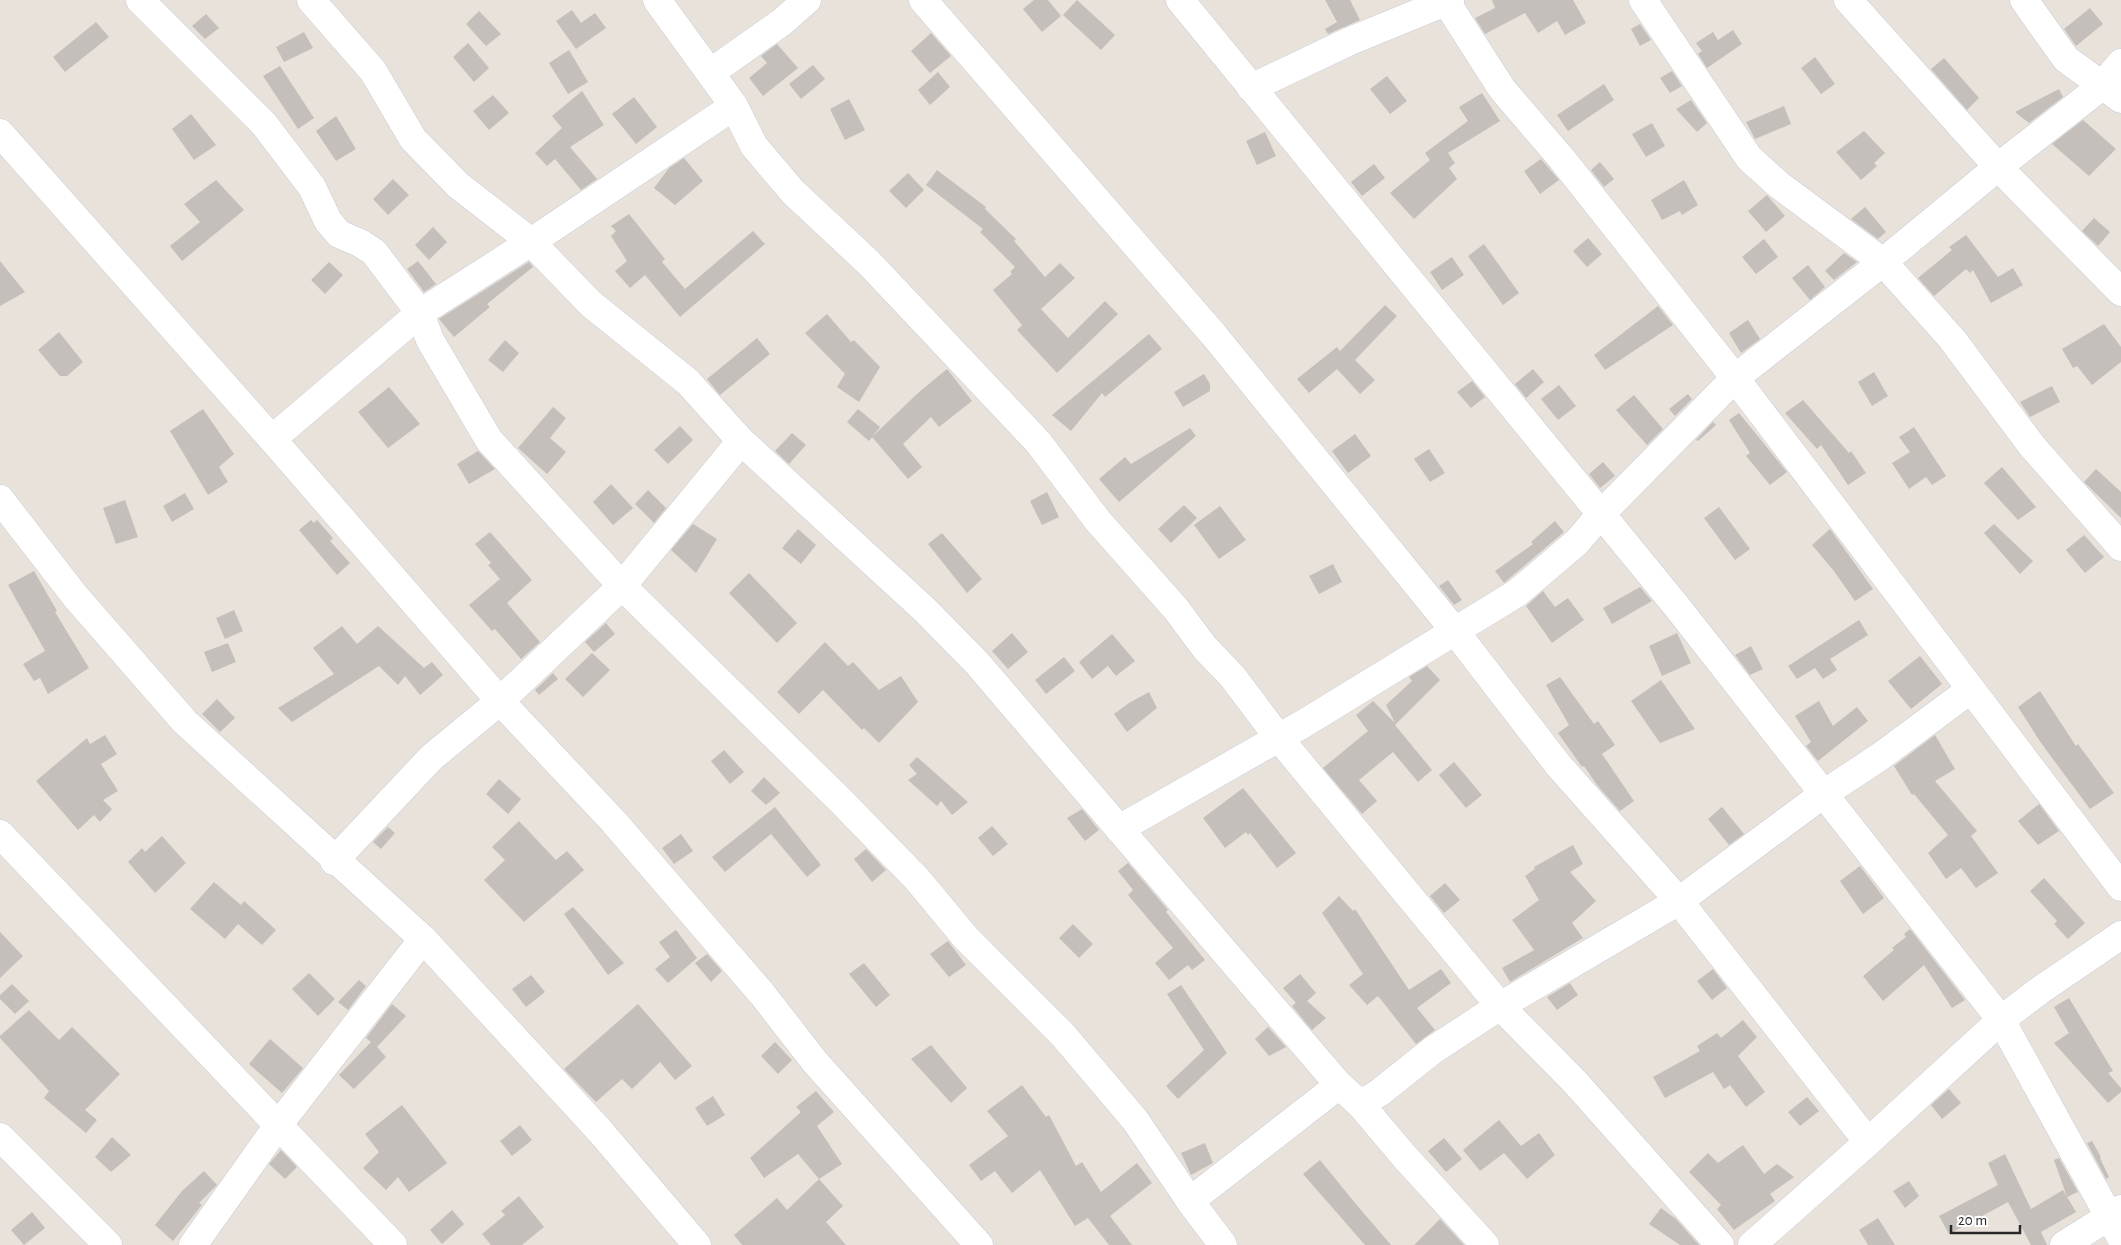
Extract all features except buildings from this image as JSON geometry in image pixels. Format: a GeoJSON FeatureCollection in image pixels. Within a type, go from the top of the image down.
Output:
{"type":"FeatureCollection","features":[{"type":"Feature","properties":{"kind":"street"},"geometry":{"type":"LineString","coordinates":[[140,0],[264,124],[307,180],[328,221],[339,234],[360,243],[374,252],[420,313],[430,340],[489,440],[622,586],[862,822],[917,879],[966,938],[1063,1035],[1135,1120],[1190,1202],[1223,1245]]}},
{"type":"Feature","properties":{"kind":"street"},"geometry":{"type":"LineString","coordinates":[[312,0],[373,71],[414,139],[458,185],[531,242],[591,304],[688,382],[741,441],[925,610],[977,663],[1339,1086],[1360,1104],[1404,1156],[1485,1245]]}},
{"type":"Feature","properties":{"kind":"street"},"geometry":{"type":"LineString","coordinates":[[657,0],[734,106],[754,146],[792,192],[869,263],[1038,442],[1098,520],[1176,609],[1205,648],[1232,676],[1278,737],[1500,1006],[1575,1082],[1720,1245]]}},
{"type":"Feature","properties":{"kind":"street"},"geometry":{"type":"LineString","coordinates":[[710,73],[782,22],[808,0]]}},
{"type":"Feature","properties":{"kind":"street"},"geometry":{"type":"LineString","coordinates":[[922,0],[1213,334],[1454,630],[1559,766],[1679,901],[1868,1142]]}},
{"type":"Feature","properties":{"kind":"street"},"geometry":{"type":"LineString","coordinates":[[1180,0],[1678,608],[1822,795],[2000,1020],[2117,1221],[2064,1245]]}},
{"type":"Feature","properties":{"kind":"street"},"geometry":{"type":"LineString","coordinates":[[1643,0],[1749,158],[1778,184],[1884,262],[1952,339],[2032,446],[2121,547]]}},
{"type":"Feature","properties":{"kind":"street"},"geometry":{"type":"LineString","coordinates":[[1848,0],[1998,168],[2121,292]]}},
{"type":"Feature","properties":{"kind":"street"},"geometry":{"type":"LineString","coordinates":[[2024,0],[2066,59],[2112,93]]}},
{"type":"Feature","properties":{"kind":"street"},"geometry":{"type":"LineString","coordinates":[[1251,88],[1350,41],[1447,1],[1502,89],[1562,159],[1734,378],[2121,887]]}},
{"type":"Feature","properties":{"kind":"street"},"geometry":{"type":"LineString","coordinates":[[1119,828],[1303,724],[1517,593],[1577,542],[1601,514],[1734,378],[1884,262],[1998,168],[2112,93],[2121,63]]}},
{"type":"Feature","properties":{"kind":"street"},"geometry":{"type":"LineString","coordinates":[[272,439],[420,313],[531,242],[734,106]]}},
{"type":"Feature","properties":{"kind":"street"},"geometry":{"type":"LineString","coordinates":[[0,133],[272,439],[500,701],[614,822],[763,995],[815,1062],[866,1122],[979,1245]]}},
{"type":"Feature","properties":{"kind":"street"},"geometry":{"type":"LineString","coordinates":[[334,861],[432,757],[500,701],[622,586],[741,441]]}},
{"type":"Feature","properties":{"kind":"street"},"geometry":{"type":"LineString","coordinates":[[0,499],[75,596],[184,722],[334,861],[423,940],[600,1131],[697,1245]]}},
{"type":"Feature","properties":{"kind":"street"},"geometry":{"type":"LineString","coordinates":[[1360,1104],[1379,1093],[1433,1050],[1500,1006],[1679,901],[1822,795],[1880,756],[1970,690]]}},
{"type":"Feature","properties":{"kind":"street"},"geometry":{"type":"LineString","coordinates":[[0,834],[393,1245]]}},
{"type":"Feature","properties":{"kind":"street"},"geometry":{"type":"LineString","coordinates":[[1752,1245],[1868,1142],[2000,1020],[2038,991],[2121,935]]}},
{"type":"Feature","properties":{"kind":"street"},"geometry":{"type":"LineString","coordinates":[[192,1245],[279,1124],[423,940]]}},
{"type":"Feature","properties":{"kind":"street"},"geometry":{"type":"LineString","coordinates":[[1190,1202],[1339,1086]]}},
{"type":"Feature","properties":{"kind":"street"},"geometry":{"type":"LineString","coordinates":[[0,1137],[108,1245]]}}]}
